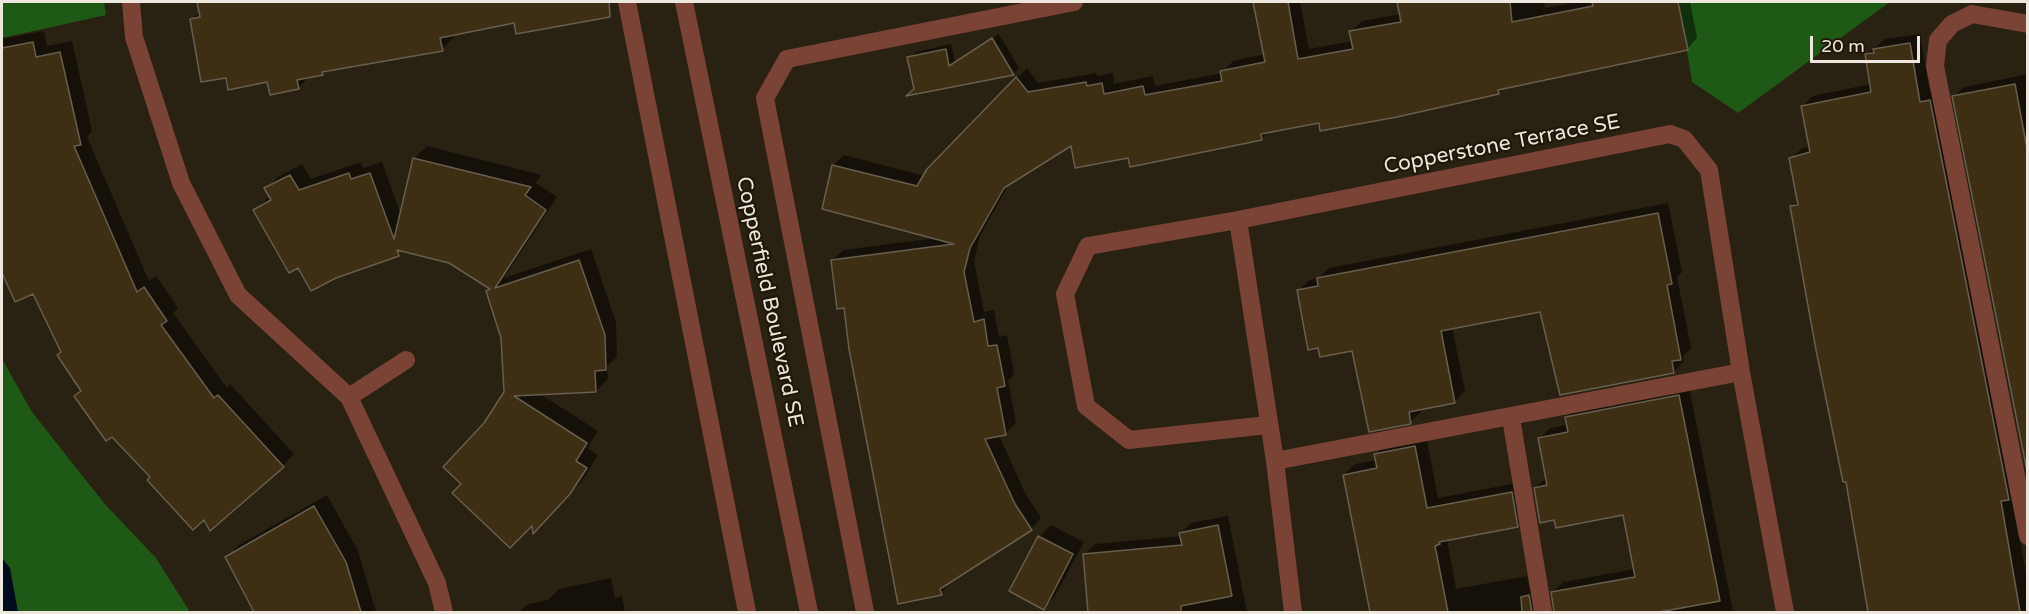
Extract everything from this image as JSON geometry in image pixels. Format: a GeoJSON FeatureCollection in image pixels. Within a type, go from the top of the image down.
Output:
{"type":"FeatureCollection","features":[{"type":"Feature","properties":{"kind":"street"},"geometry":{"type":"LineString","coordinates":[[131,2],[134,37],[181,183],[238,295],[349,397],[437,583],[444,612]]}},
{"type":"Feature","properties":{"kind":"street"},"geometry":{"type":"LineString","coordinates":[[627,2],[747,612]]}},
{"type":"Feature","properties":{"kind":"street","name":"Copperfield Boulevard SE"},"geometry":{"type":"LineString","coordinates":[[684,2],[809,612]]}},
{"type":"Feature","properties":{"kind":"street"},"geometry":{"type":"LineString","coordinates":[[865,612],[765,98],[788,59],[1074,2]]}},
{"type":"Feature","properties":{"kind":"street"},"geometry":{"type":"LineString","coordinates":[[2028,24],[1972,14],[1952,24],[1938,40],[1935,66],[2028,536]]}},
{"type":"Feature","properties":{"kind":"street","name":"Copperstone Terrace SE"},"geometry":{"type":"LineString","coordinates":[[1238,220],[1670,134],[1684,139],[1709,170],[1741,372],[1785,612]]}},
{"type":"Feature","properties":{"kind":"street"},"geometry":{"type":"LineString","coordinates":[[1268,425],[1129,440],[1086,406],[1065,294],[1088,246],[1238,220],[1275,460],[1293,612]]}},
{"type":"Feature","properties":{"kind":"street"},"geometry":{"type":"LineString","coordinates":[[349,397],[406,360]]}},
{"type":"Feature","properties":{"kind":"street"},"geometry":{"type":"LineString","coordinates":[[1275,460],[1511,418],[1741,372]]}},
{"type":"Feature","properties":{"kind":"street"},"geometry":{"type":"LineString","coordinates":[[1511,418],[1543,612]]}},
{"type":"Feature","properties":{"kind":"green space"},"geometry":{"type":"Polygon","coordinates":[[[2,2],[104,2],[106,15],[2,38],[2,2]]]}},
{"type":"Feature","properties":{"kind":"green space"},"geometry":{"type":"Polygon","coordinates":[[[1679,2],[1890,2],[1738,113],[1692,82],[1679,2]]]}},
{"type":"Feature","properties":{"kind":"green space"},"geometry":{"type":"Polygon","coordinates":[[[2,359],[32,412],[104,503],[156,558],[190,612],[2,612],[2,359]]]}},
{"type":"Feature","properties":{"kind":"water"},"geometry":{"type":"Polygon","coordinates":[[[2,558],[10,568],[18,612],[2,612],[2,558]]]}},
{"type":"Feature","properties":{"kind":"building"},"geometry":{"type":"Polygon","coordinates":[[[197,2],[609,2],[610,17],[516,34],[514,23],[440,38],[443,51],[322,72],[323,75],[297,80],[299,89],[270,95],[267,82],[228,90],[226,78],[201,82],[190,19],[200,17],[197,2]]]}},
{"type":"Feature","properties":{"kind":"building"},"geometry":{"type":"Polygon","coordinates":[[[1253,2],[1288,2],[1298,59],[1353,49],[1349,31],[1401,22],[1397,2],[1510,2],[1512,22],[1593,6],[1592,2],[1678,2],[1688,50],[1498,90],[1499,94],[1397,117],[1320,131],[1319,123],[1261,134],[1262,140],[1130,167],[1128,158],[1075,168],[1071,146],[1004,188],[970,248],[964,272],[974,322],[984,319],[988,346],[997,345],[1005,386],[997,388],[1006,435],[985,439],[1015,504],[1032,530],[940,589],[942,595],[898,604],[849,349],[844,308],[837,309],[831,260],[954,244],[822,209],[832,165],[917,186],[927,169],[1016,77],[1028,92],[1086,82],[1087,86],[1102,83],[1104,94],[1143,86],[1145,95],[1222,81],[1220,71],[1265,62],[1253,2]]]}},
{"type":"Feature","properties":{"kind":"building"},"geometry":{"type":"Polygon","coordinates":[[[992,38],[1014,75],[906,96],[914,89],[907,57],[946,49],[949,66],[992,38]]]}},
{"type":"Feature","properties":{"kind":"building"},"geometry":{"type":"Polygon","coordinates":[[[33,42],[36,57],[60,52],[81,145],[74,146],[137,292],[144,287],[167,321],[161,325],[214,398],[218,395],[284,467],[210,531],[204,520],[193,530],[147,480],[150,477],[112,437],[106,441],[74,396],[81,391],[57,355],[61,352],[33,294],[15,302],[2,273],[2,48],[33,42]]]}},
{"type":"Feature","properties":{"kind":"building"},"geometry":{"type":"Polygon","coordinates":[[[1910,43],[1920,102],[1930,100],[2009,500],[2001,501],[2020,612],[1868,612],[1846,482],[1843,482],[1816,350],[1790,206],[1798,205],[1789,158],[1810,152],[1801,106],[1871,92],[1865,54],[1874,53],[1873,49],[1910,43]]]}},
{"type":"Feature","properties":{"kind":"building"},"geometry":{"type":"Polygon","coordinates":[[[2015,84],[2028,154],[2028,476],[1952,96],[2015,84]]]}},
{"type":"Feature","properties":{"kind":"building"},"geometry":{"type":"Polygon","coordinates":[[[413,158],[531,187],[525,195],[546,210],[495,288],[579,260],[605,335],[606,370],[595,371],[596,392],[514,396],[587,443],[576,461],[587,468],[570,494],[533,534],[532,526],[510,548],[452,493],[461,484],[443,467],[484,423],[504,392],[501,338],[486,291],[490,289],[449,263],[397,250],[399,256],[336,278],[311,291],[298,268],[289,273],[253,210],[271,200],[264,188],[290,175],[299,190],[349,173],[351,179],[370,173],[394,239],[413,158]]]}},
{"type":"Feature","properties":{"kind":"building"},"geometry":{"type":"Polygon","coordinates":[[[1658,213],[1672,284],[1667,285],[1681,360],[1672,361],[1674,373],[1560,395],[1540,312],[1441,331],[1455,403],[1409,412],[1411,424],[1369,432],[1352,351],[1320,357],[1318,348],[1308,350],[1297,290],[1318,286],[1317,278],[1658,213]]]}},
{"type":"Feature","properties":{"kind":"building"},"geometry":{"type":"Polygon","coordinates":[[[1679,395],[1720,601],[1659,612],[1554,612],[1551,592],[1635,577],[1623,515],[1556,528],[1554,520],[1540,523],[1534,488],[1547,485],[1538,438],[1568,432],[1565,417],[1679,395]]]}},
{"type":"Feature","properties":{"kind":"building"},"geometry":{"type":"Polygon","coordinates":[[[1415,446],[1427,508],[1512,492],[1518,527],[1439,542],[1440,544],[1435,546],[1448,612],[1370,612],[1343,475],[1377,468],[1374,454],[1415,446]]]}},
{"type":"Feature","properties":{"kind":"building"},"geometry":{"type":"Polygon","coordinates":[[[314,506],[346,562],[361,612],[254,612],[225,557],[314,506]]]}},
{"type":"Feature","properties":{"kind":"building"},"geometry":{"type":"Polygon","coordinates":[[[1218,525],[1232,596],[1181,606],[1181,612],[1088,612],[1083,554],[1182,545],[1179,533],[1218,525]]]}},
{"type":"Feature","properties":{"kind":"building"},"geometry":{"type":"Polygon","coordinates":[[[1038,536],[1073,554],[1044,610],[1009,591],[1038,536]]]}},
{"type":"Feature","properties":{"kind":"building"},"geometry":{"type":"Polygon","coordinates":[[[1529,595],[1532,612],[1522,612],[1521,597],[1529,595]]]}}]}
